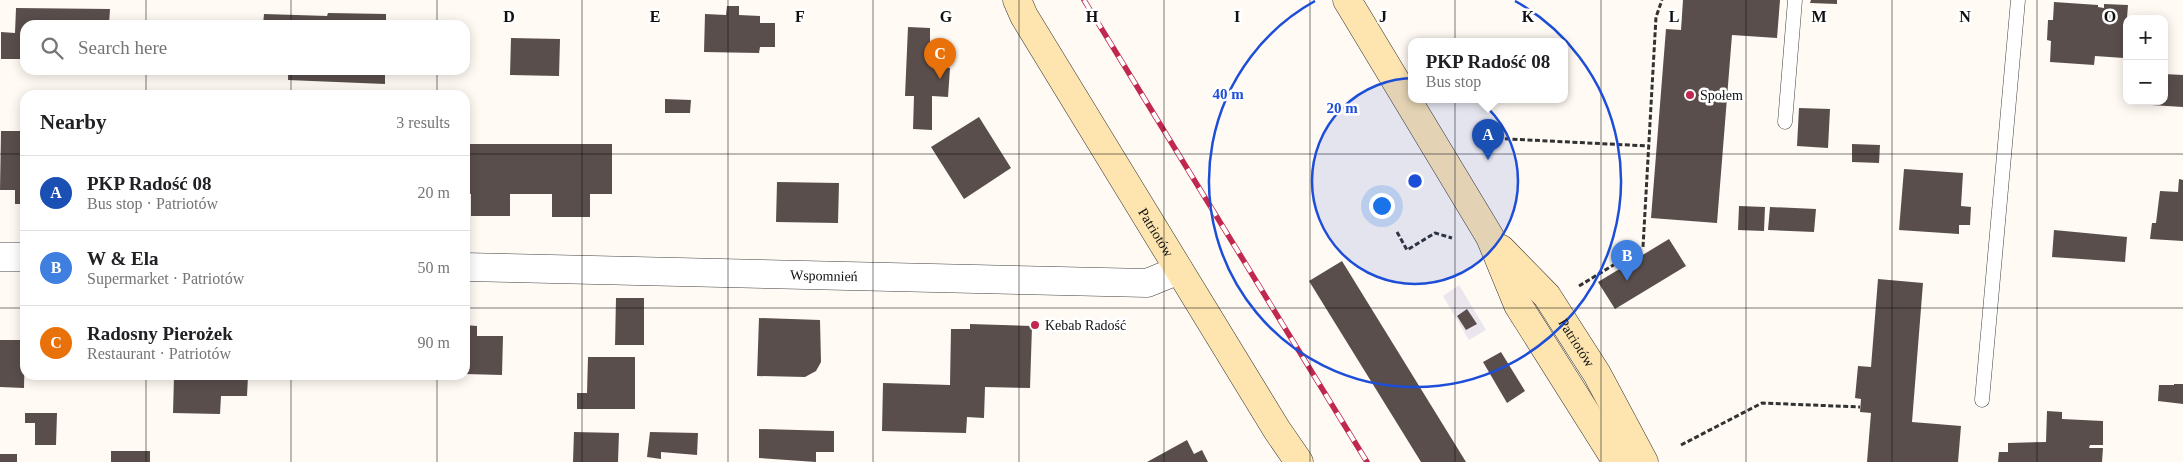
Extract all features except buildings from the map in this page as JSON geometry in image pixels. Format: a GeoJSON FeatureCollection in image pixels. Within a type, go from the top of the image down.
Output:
{"type":"FeatureCollection","features":[{"type":"Feature","properties":{"kind":"main road","name":"Patriotów"},"geometry":{"type":"LineString","coordinates":[[1017,0],[1024,16],[1179,270],[1299,462]]}},
{"type":"Feature","properties":{"kind":"main road","name":"Patriotów"},"geometry":{"type":"LineString","coordinates":[[1347,0],[1408,101]]}},
{"type":"Feature","properties":{"kind":"main road","name":"Patriotów"},"geometry":{"type":"LineString","coordinates":[[1409,103],[1490,237],[1518,305],[1617,462]]}},
{"type":"Feature","properties":{"kind":"main road","name":"Patriotów"},"geometry":{"type":"LineString","coordinates":[[1490,237],[1546,296],[1596,374],[1644,462]]}},
{"type":"Feature","properties":{"kind":"street"},"geometry":{"type":"LineString","coordinates":[[0,257],[20,257]]}},
{"type":"Feature","properties":{"kind":"street","name":"Wspomnień"},"geometry":{"type":"LineString","coordinates":[[470,268],[1147,284],[1179,270]]}},
{"type":"Feature","properties":{"kind":"lane"},"geometry":{"type":"LineString","coordinates":[[1785,122],[1795,0]]}},
{"type":"Feature","properties":{"kind":"lane"},"geometry":{"type":"LineString","coordinates":[[1982,400],[2018,0]]}},
{"type":"Feature","properties":{"kind":"path"},"geometry":{"type":"LineString","coordinates":[[1579,286],[1643,247],[1656,17],[1662,0]]}},
{"type":"Feature","properties":{"kind":"path"},"geometry":{"type":"LineString","coordinates":[[1490,138],[1649,146]]}},
{"type":"Feature","properties":{"kind":"path"},"geometry":{"type":"LineString","coordinates":[[1681,445],[1693,437],[1762,403],[1860,407]]}},
{"type":"Feature","properties":{"kind":"shaded area"},"geometry":{"type":"Polygon","coordinates":[[[1459,285],[1486,330],[1469,340],[1443,296],[1459,285]]]}},
{"type":"Feature","properties":{"kind":"railway"},"geometry":{"type":"LineString","coordinates":[[1084,0],[1367,462]]}},
{"type":"Feature","properties":{"kind":"place","name":"Radosny Pierożek"},"geometry":{"type":"Point","coordinates":[940,79]}},
{"type":"Feature","properties":{"kind":"place","name":"Społem"},"geometry":{"type":"Point","coordinates":[1690,95]}},
{"type":"Feature","properties":{"kind":"place","name":"PKP Radość 08"},"geometry":{"type":"Point","coordinates":[1488,160]}},
{"type":"Feature","properties":{"kind":"place","name":"W & Ela"},"geometry":{"type":"Point","coordinates":[1627,281]}},
{"type":"Feature","properties":{"kind":"place","name":"Kebab Radość"},"geometry":{"type":"Point","coordinates":[1035,325]}}]}
